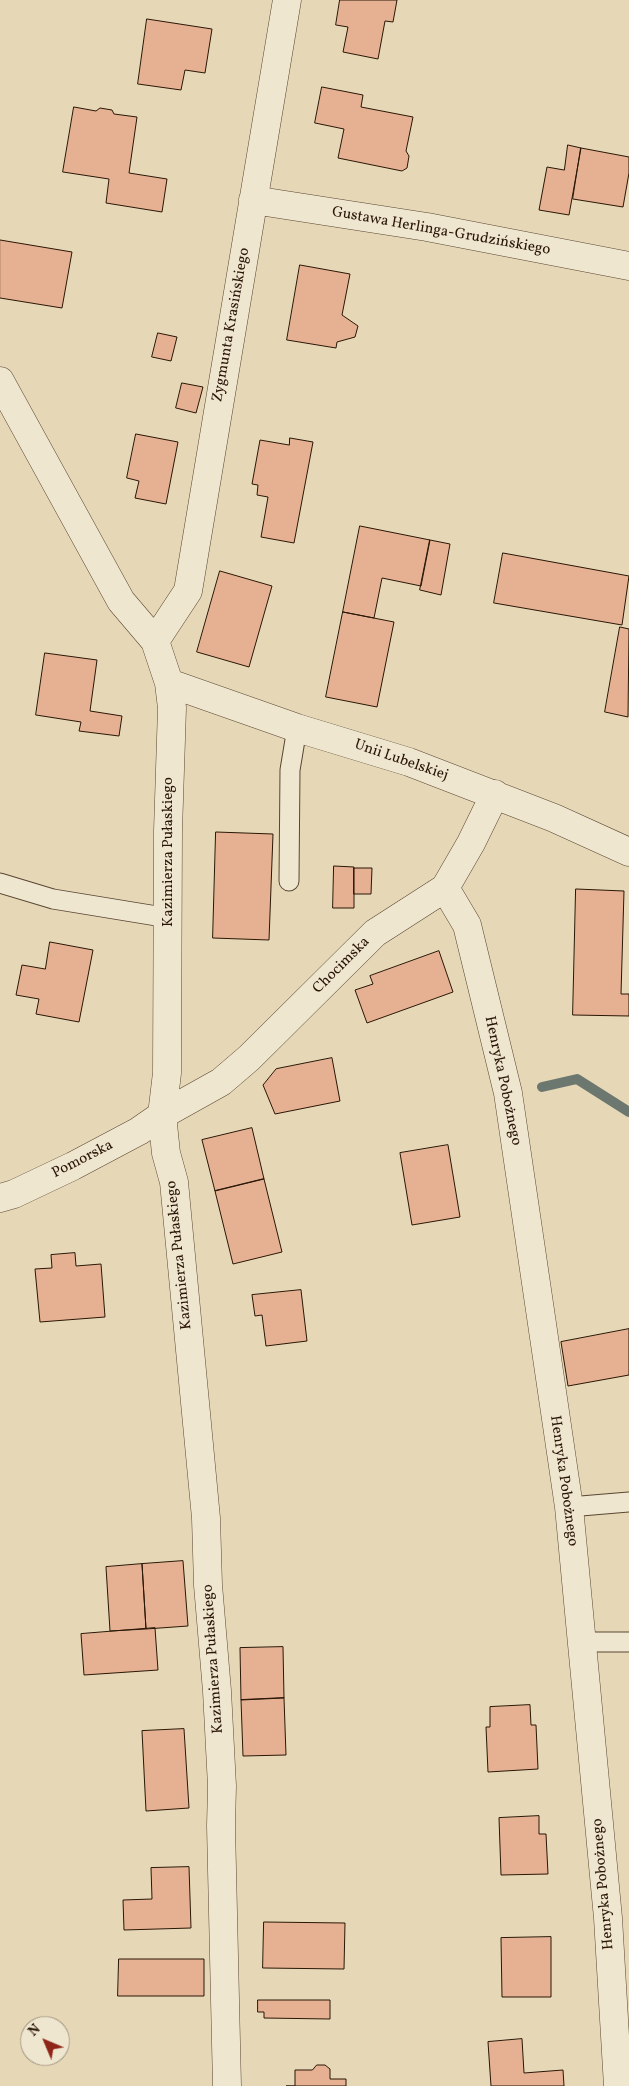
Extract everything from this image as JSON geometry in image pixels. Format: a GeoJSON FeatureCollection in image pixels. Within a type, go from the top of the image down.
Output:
{"type":"FeatureCollection","features":[{"type":"Feature","properties":{"kind":"street","name":"Zygmunta Krasińskiego"},"geometry":{"type":"LineString","coordinates":[[155,641],[188,591],[287,0]]}},
{"type":"Feature","properties":{"kind":"street","name":"Gustawa Herlinga-Grudzińskiego"},"geometry":{"type":"LineString","coordinates":[[253,200],[428,227],[629,266]]}},
{"type":"Feature","properties":{"kind":"street","name":"Kazimierza Pułaskiego"},"geometry":{"type":"LineString","coordinates":[[0,381],[121,601],[155,641],[168,684],[172,708],[168,831],[167,1073],[162,1115],[166,1154],[174,1182],[206,1518],[208,1586],[217,1691],[222,1786],[221,1826],[227,2086]]}},
{"type":"Feature","properties":{"kind":"street","name":"Unii Lubelskiej"},"geometry":{"type":"LineString","coordinates":[[168,684],[297,728],[409,762],[495,794],[629,852]]}},
{"type":"Feature","properties":{"kind":"street","name":"Chocimska"},"geometry":{"type":"LineString","coordinates":[[162,1115],[221,1082],[249,1058],[376,933],[444,888],[471,843],[495,794]]}},
{"type":"Feature","properties":{"kind":"street","name":"Henryka Pobożnego"},"geometry":{"type":"LineString","coordinates":[[444,888],[467,925],[508,1094],[569,1508],[608,1918],[618,2086]]}},
{"type":"Feature","properties":{"kind":"street","name":"Pomorska"},"geometry":{"type":"LineString","coordinates":[[0,1198],[14,1194],[73,1166],[139,1130],[162,1115]]}},
{"type":"Feature","properties":{"kind":"lane"},"geometry":{"type":"LineString","coordinates":[[289,881],[290,770],[297,728]]}},
{"type":"Feature","properties":{"kind":"lane"},"geometry":{"type":"LineString","coordinates":[[0,883],[52,899],[169,918]]}},
{"type":"Feature","properties":{"kind":"lane"},"geometry":{"type":"LineString","coordinates":[[569,1508],[629,1502]]}},
{"type":"Feature","properties":{"kind":"lane"},"geometry":{"type":"LineString","coordinates":[[581,1642],[629,1642]]}},
{"type":"Feature","properties":{"kind":"building"},"geometry":{"type":"Polygon","coordinates":[[[340,0],[397,0],[393,22],[385,21],[378,59],[343,52],[348,27],[336,25],[340,0]]]}},
{"type":"Feature","properties":{"kind":"building"},"geometry":{"type":"Polygon","coordinates":[[[147,19],[212,29],[205,73],[185,70],[181,90],[138,84],[147,19]]]}},
{"type":"Feature","properties":{"kind":"building"},"geometry":{"type":"Polygon","coordinates":[[[322,87],[363,95],[361,107],[413,117],[406,151],[409,156],[407,168],[402,171],[338,158],[344,129],[315,123],[322,87]]]}},
{"type":"Feature","properties":{"kind":"building"},"geometry":{"type":"Polygon","coordinates":[[[74,107],[96,111],[100,108],[112,110],[114,114],[137,117],[129,173],[167,179],[162,212],[106,203],[109,179],[63,172],[74,107]]]}},
{"type":"Feature","properties":{"kind":"building"},"geometry":{"type":"Polygon","coordinates":[[[568,145],[581,148],[569,215],[539,210],[547,167],[564,170],[568,145]]]}},
{"type":"Feature","properties":{"kind":"building"},"geometry":{"type":"Polygon","coordinates":[[[581,148],[629,157],[629,173],[623,207],[573,199],[581,148]]]}},
{"type":"Feature","properties":{"kind":"building"},"geometry":{"type":"Polygon","coordinates":[[[0,240],[72,252],[62,308],[0,298],[0,240]]]}},
{"type":"Feature","properties":{"kind":"building"},"geometry":{"type":"Polygon","coordinates":[[[300,265],[350,274],[342,315],[358,326],[355,337],[337,342],[336,348],[287,340],[300,265]]]}},
{"type":"Feature","properties":{"kind":"building"},"geometry":{"type":"Polygon","coordinates":[[[158,333],[177,337],[171,361],[152,357],[158,333]]]}},
{"type":"Feature","properties":{"kind":"building"},"geometry":{"type":"Polygon","coordinates":[[[182,383],[203,387],[196,413],[176,408],[182,383]]]}},
{"type":"Feature","properties":{"kind":"building"},"geometry":{"type":"Polygon","coordinates":[[[136,434],[178,442],[166,504],[135,498],[139,481],[127,478],[136,434]]]}},
{"type":"Feature","properties":{"kind":"building"},"geometry":{"type":"Polygon","coordinates":[[[290,438],[313,442],[294,543],[261,537],[268,497],[257,495],[258,485],[252,484],[260,440],[289,445],[290,438]]]}},
{"type":"Feature","properties":{"kind":"building"},"geometry":{"type":"Polygon","coordinates":[[[360,526],[430,540],[421,586],[382,578],[374,618],[343,612],[360,526]]]}},
{"type":"Feature","properties":{"kind":"building"},"geometry":{"type":"Polygon","coordinates":[[[430,540],[450,544],[441,595],[420,590],[430,540]]]}},
{"type":"Feature","properties":{"kind":"building"},"geometry":{"type":"Polygon","coordinates":[[[503,553],[629,576],[622,625],[494,603],[503,553]]]}},
{"type":"Feature","properties":{"kind":"building"},"geometry":{"type":"Polygon","coordinates":[[[220,571],[272,586],[249,667],[197,652],[220,571]]]}},
{"type":"Feature","properties":{"kind":"building"},"geometry":{"type":"Polygon","coordinates":[[[343,612],[394,622],[377,707],[326,697],[343,612]]]}},
{"type":"Feature","properties":{"kind":"building"},"geometry":{"type":"Polygon","coordinates":[[[620,627],[629,629],[628,717],[605,712],[620,627]]]}},
{"type":"Feature","properties":{"kind":"building"},"geometry":{"type":"Polygon","coordinates":[[[45,653],[97,660],[90,711],[122,716],[119,736],[79,731],[81,722],[36,715],[45,653]]]}},
{"type":"Feature","properties":{"kind":"building"},"geometry":{"type":"Polygon","coordinates":[[[216,832],[273,834],[269,940],[213,938],[216,832]]]}},
{"type":"Feature","properties":{"kind":"building"},"geometry":{"type":"Polygon","coordinates":[[[334,866],[354,867],[354,908],[333,908],[334,866]]]}},
{"type":"Feature","properties":{"kind":"building"},"geometry":{"type":"Polygon","coordinates":[[[354,868],[372,868],[371,894],[354,894],[354,868]]]}},
{"type":"Feature","properties":{"kind":"building"},"geometry":{"type":"Polygon","coordinates":[[[576,889],[624,891],[621,994],[629,994],[629,1016],[573,1015],[576,889]]]}},
{"type":"Feature","properties":{"kind":"building"},"geometry":{"type":"Polygon","coordinates":[[[50,942],[93,950],[79,1022],[36,1014],[39,999],[16,995],[22,965],[45,969],[50,942]]]}},
{"type":"Feature","properties":{"kind":"building"},"geometry":{"type":"Polygon","coordinates":[[[439,951],[453,992],[367,1023],[355,990],[373,984],[370,976],[439,951]]]}},
{"type":"Feature","properties":{"kind":"building"},"geometry":{"type":"Polygon","coordinates":[[[332,1058],[340,1101],[275,1114],[263,1085],[276,1069],[332,1058]]]}},
{"type":"Feature","properties":{"kind":"building"},"geometry":{"type":"Polygon","coordinates":[[[252,1128],[264,1179],[215,1191],[202,1140],[252,1128]]]}},
{"type":"Feature","properties":{"kind":"building"},"geometry":{"type":"Polygon","coordinates":[[[448,1145],[460,1217],[412,1225],[400,1153],[448,1145]]]}},
{"type":"Feature","properties":{"kind":"building"},"geometry":{"type":"Polygon","coordinates":[[[264,1179],[282,1252],[233,1264],[215,1191],[264,1179]]]}},
{"type":"Feature","properties":{"kind":"building"},"geometry":{"type":"Polygon","coordinates":[[[75,1253],[76,1266],[101,1264],[105,1317],[40,1322],[35,1269],[52,1268],[51,1255],[75,1253]]]}},
{"type":"Feature","properties":{"kind":"building"},"geometry":{"type":"Polygon","coordinates":[[[301,1290],[307,1341],[266,1346],[262,1315],[255,1316],[252,1295],[301,1290]]]}},
{"type":"Feature","properties":{"kind":"building"},"geometry":{"type":"Polygon","coordinates":[[[629,1329],[629,1375],[568,1386],[561,1342],[629,1329]]]}},
{"type":"Feature","properties":{"kind":"building"},"geometry":{"type":"Polygon","coordinates":[[[183,1561],[188,1626],[146,1629],[142,1564],[183,1561]]]}},
{"type":"Feature","properties":{"kind":"building"},"geometry":{"type":"Polygon","coordinates":[[[142,1564],[146,1629],[110,1631],[106,1567],[142,1564]]]}},
{"type":"Feature","properties":{"kind":"building"},"geometry":{"type":"Polygon","coordinates":[[[155,1628],[158,1670],[84,1675],[81,1634],[155,1628]]]}},
{"type":"Feature","properties":{"kind":"building"},"geometry":{"type":"Polygon","coordinates":[[[283,1647],[284,1698],[241,1700],[240,1648],[283,1647]]]}},
{"type":"Feature","properties":{"kind":"building"},"geometry":{"type":"Polygon","coordinates":[[[284,1698],[286,1755],[243,1756],[241,1700],[284,1698]]]}},
{"type":"Feature","properties":{"kind":"building"},"geometry":{"type":"Polygon","coordinates":[[[530,1705],[531,1725],[536,1725],[538,1769],[488,1772],[486,1727],[490,1727],[490,1707],[530,1705]]]}},
{"type":"Feature","properties":{"kind":"building"},"geometry":{"type":"Polygon","coordinates":[[[184,1729],[189,1808],[146,1811],[142,1731],[184,1729]]]}},
{"type":"Feature","properties":{"kind":"building"},"geometry":{"type":"Polygon","coordinates":[[[539,1816],[539,1834],[546,1834],[548,1874],[501,1875],[499,1818],[539,1816]]]}},
{"type":"Feature","properties":{"kind":"building"},"geometry":{"type":"Polygon","coordinates":[[[189,1867],[191,1928],[124,1930],[123,1900],[152,1899],[151,1868],[189,1867]]]}},
{"type":"Feature","properties":{"kind":"building"},"geometry":{"type":"Polygon","coordinates":[[[264,1922],[345,1923],[344,1969],[263,1968],[264,1922]]]}},
{"type":"Feature","properties":{"kind":"building"},"geometry":{"type":"Polygon","coordinates":[[[551,1937],[551,1997],[502,1997],[501,1938],[551,1937]]]}},
{"type":"Feature","properties":{"kind":"building"},"geometry":{"type":"Polygon","coordinates":[[[119,1959],[204,1959],[204,1996],[118,1996],[119,1959]]]}},
{"type":"Feature","properties":{"kind":"building"},"geometry":{"type":"Polygon","coordinates":[[[258,2000],[330,2000],[330,2019],[264,2018],[264,2012],[258,2012],[258,2000]]]}},
{"type":"Feature","properties":{"kind":"building"},"geometry":{"type":"Polygon","coordinates":[[[522,2039],[524,2073],[563,2070],[564,2086],[491,2086],[488,2042],[522,2039]]]}},
{"type":"Feature","properties":{"kind":"building"},"geometry":{"type":"Polygon","coordinates":[[[317,2065],[325,2065],[330,2069],[330,2079],[346,2079],[346,2086],[295,2086],[295,2070],[312,2070],[317,2065]]]}},
{"type":"Feature","properties":{"kind":"waterway"},"geometry":{"type":"LineString","coordinates":[[542,1087],[577,1079],[629,1112]]}}]}
